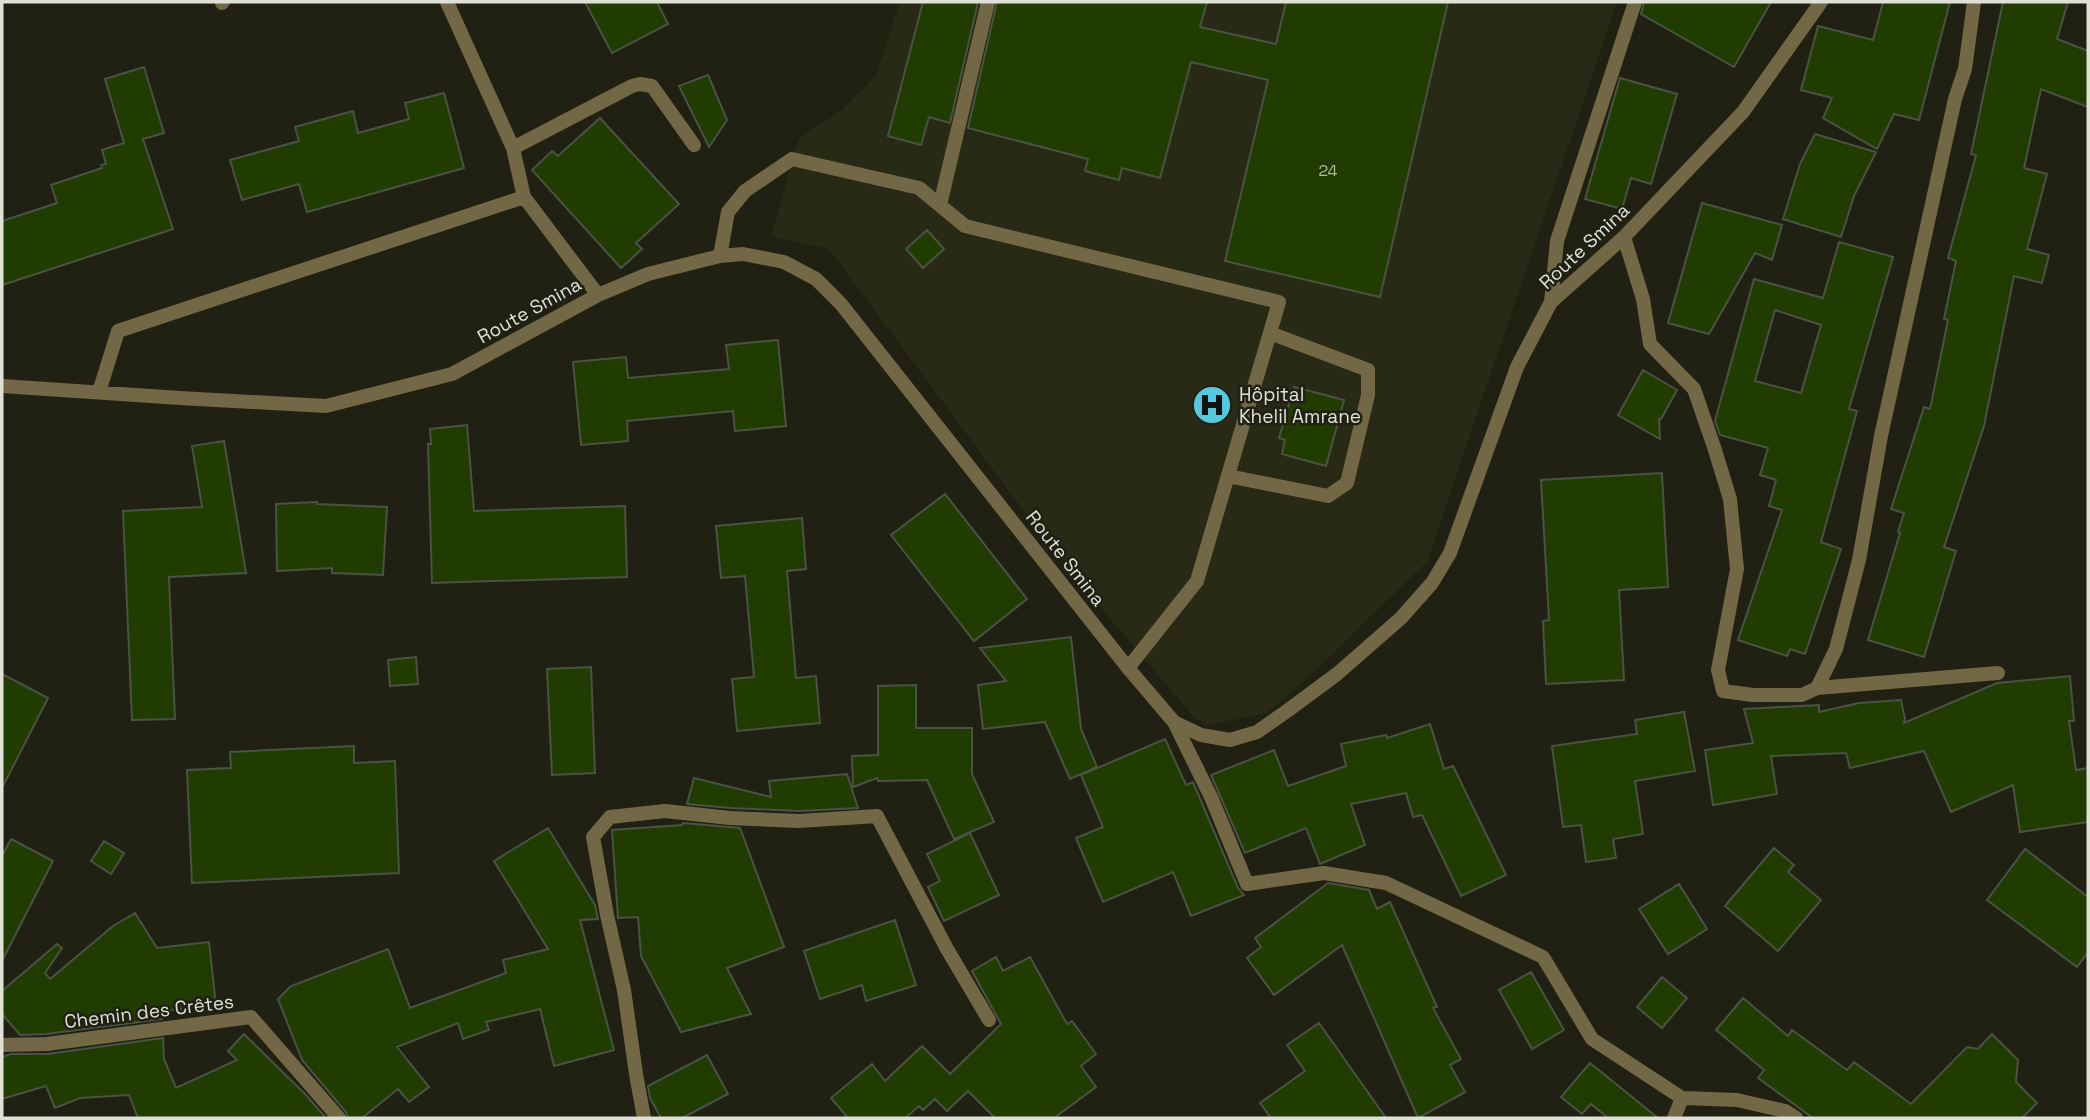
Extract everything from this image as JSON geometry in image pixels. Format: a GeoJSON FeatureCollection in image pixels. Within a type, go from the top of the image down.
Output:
{"type":"FeatureCollection","features":[{"type":"Feature","properties":{"kind":"street"},"geometry":{"type":"LineString","coordinates":[[447,2],[513,148],[524,197],[598,295]]}},
{"type":"Feature","properties":{"kind":"street"},"geometry":{"type":"LineString","coordinates":[[940,205],[988,2]]}},
{"type":"Feature","properties":{"kind":"street"},"geometry":{"type":"LineString","coordinates":[[1551,302],[1557,241],[1635,2]]}},
{"type":"Feature","properties":{"kind":"street","name":"Route Smina"},"geometry":{"type":"LineString","coordinates":[[2,386],[326,405],[452,374],[598,295],[648,274],[720,256],[743,254],[784,262],[816,279],[841,304],[1128,668],[1174,722],[1200,735],[1230,740],[1258,732],[1337,674],[1401,618],[1433,583],[1450,553],[1517,367],[1551,302],[1624,237],[1742,112],[1821,2]]}},
{"type":"Feature","properties":{"kind":"street"},"geometry":{"type":"LineString","coordinates":[[1817,688],[1836,649],[1859,560],[1881,436],[1955,99],[1965,69],[1974,2]]}},
{"type":"Feature","properties":{"kind":"street"},"geometry":{"type":"LineString","coordinates":[[513,148],[640,84],[652,86],[694,145]]}},
{"type":"Feature","properties":{"kind":"street"},"geometry":{"type":"LineString","coordinates":[[720,256],[728,212],[745,191],[792,159],[919,188],[965,226],[1279,302],[1197,581],[1128,668]]}},
{"type":"Feature","properties":{"kind":"street"},"geometry":{"type":"LineString","coordinates":[[99,392],[118,331],[524,197]]}},
{"type":"Feature","properties":{"kind":"street"},"geometry":{"type":"LineString","coordinates":[[1624,237],[1643,299],[1650,344],[1694,389],[1730,499],[1737,569],[1718,670],[1723,691],[1753,695],[1802,695],[1817,688],[1998,674]]}},
{"type":"Feature","properties":{"kind":"street"},"geometry":{"type":"LineString","coordinates":[[1228,476],[1328,496],[1347,483],[1368,395],[1368,370],[1270,333]]}},
{"type":"Feature","properties":{"kind":"street"},"geometry":{"type":"LineString","coordinates":[[1174,722],[1247,884],[1324,873],[1385,883],[1543,957],[1592,1039],[1682,1098],[1737,1100],[1785,1111],[1796,1118]]}},
{"type":"Feature","properties":{"kind":"street"},"geometry":{"type":"LineString","coordinates":[[644,1118],[624,990],[593,837],[610,817],[665,811],[730,818],[799,821],[877,816],[947,949],[989,1020]]}},
{"type":"Feature","properties":{"kind":"street","name":"Chemin des Crêtes"},"geometry":{"type":"LineString","coordinates":[[2,1045],[47,1044],[251,1017],[339,1118]]}},
{"type":"Feature","properties":{"kind":"street"},"geometry":{"type":"LineString","coordinates":[[1674,1118],[1682,1098]]}},
{"type":"Feature","properties":{"kind":"shaded area","name":"Hôpital Khelil Amrane"},"geometry":{"type":"Polygon","coordinates":[[[900,2],[1617,2],[1427,562],[1303,682],[1267,713],[1208,725],[1195,718],[1061,561],[829,249],[772,236],[795,148],[801,137],[841,111],[876,75],[900,2]]]}},
{"type":"Feature","properties":{"kind":"building"},"geometry":{"type":"Polygon","coordinates":[[[585,2],[657,2],[668,24],[612,53],[585,2]]]}},
{"type":"Feature","properties":{"kind":"building"},"geometry":{"type":"Polygon","coordinates":[[[923,2],[978,2],[950,123],[929,117],[921,145],[888,136],[923,2]]]}},
{"type":"Feature","properties":{"kind":"building"},"geometry":{"type":"Polygon","coordinates":[[[997,2],[1207,2],[1200,27],[1276,44],[1286,2],[1448,2],[1380,297],[1225,261],[1268,80],[1191,62],[1160,178],[1122,168],[1119,180],[1085,171],[1088,159],[968,128],[997,2]]]}},
{"type":"Feature","properties":{"kind":"building"},"geometry":{"type":"Polygon","coordinates":[[[1644,2],[1771,2],[1734,67],[1641,14],[1644,2]]]}},
{"type":"Feature","properties":{"kind":"building"},"geometry":{"type":"Polygon","coordinates":[[[1883,2],[1950,2],[1919,120],[1894,114],[1877,149],[1823,118],[1832,98],[1801,90],[1818,26],[1873,40],[1883,2]]]}},
{"type":"Feature","properties":{"kind":"building"},"geometry":{"type":"Polygon","coordinates":[[[2003,2],[2068,2],[2057,39],[2088,51],[2088,107],[2041,89],[2024,168],[2047,174],[2027,249],[2049,255],[2042,283],[2014,276],[1984,426],[1944,547],[1956,551],[1924,657],[1868,640],[1904,513],[1891,509],[1924,407],[1930,409],[1948,320],[1944,319],[1956,261],[1948,258],[1976,155],[1971,154],[2003,2]]]}},
{"type":"Feature","properties":{"kind":"building"},"geometry":{"type":"Polygon","coordinates":[[[144,67],[164,133],[143,139],[173,229],[2,285],[2,221],[57,203],[51,185],[102,168],[101,165],[106,164],[102,150],[124,143],[105,79],[144,67]]]}},
{"type":"Feature","properties":{"kind":"building"},"geometry":{"type":"Polygon","coordinates":[[[708,75],[727,120],[709,147],[679,86],[708,75]]]}},
{"type":"Feature","properties":{"kind":"building"},"geometry":{"type":"Polygon","coordinates":[[[1620,78],[1677,94],[1651,184],[1631,178],[1622,209],[1585,199],[1620,78]]]}},
{"type":"Feature","properties":{"kind":"building"},"geometry":{"type":"Polygon","coordinates":[[[444,93],[464,168],[307,212],[299,184],[242,200],[230,160],[299,141],[295,127],[353,111],[358,133],[409,119],[405,103],[444,93]]]}},
{"type":"Feature","properties":{"kind":"building"},"geometry":{"type":"Polygon","coordinates":[[[600,118],[679,204],[636,243],[642,249],[621,268],[532,170],[552,151],[558,156],[600,118]]]}},
{"type":"Feature","properties":{"kind":"building"},"geometry":{"type":"Polygon","coordinates":[[[1815,134],[1876,152],[1854,196],[1841,237],[1783,219],[1800,164],[1815,134]]]}},
{"type":"Feature","properties":{"kind":"building"},"geometry":{"type":"Polygon","coordinates":[[[1702,203],[1782,225],[1772,260],[1755,253],[1709,334],[1668,323],[1702,203]]]}},
{"type":"Feature","properties":{"kind":"building"},"geometry":{"type":"Polygon","coordinates":[[[927,230],[944,249],[923,268],[906,249],[927,230]]]}},
{"type":"Feature","properties":{"kind":"building"},"geometry":{"type":"Polygon","coordinates":[[[1839,242],[1893,257],[1849,409],[1857,411],[1821,542],[1841,549],[1805,654],[1790,649],[1787,656],[1738,640],[1782,510],[1769,506],[1776,480],[1760,475],[1768,448],[1720,435],[1715,421],[1754,279],[1823,298],[1839,242]],[[1775,310],[1755,381],[1801,393],[1821,325],[1775,310]]]}},
{"type":"Feature","properties":{"kind":"building"},"geometry":{"type":"Polygon","coordinates":[[[778,340],[786,426],[735,431],[733,411],[627,421],[628,441],[581,445],[573,362],[626,357],[628,378],[729,369],[726,345],[778,340]]]}},
{"type":"Feature","properties":{"kind":"building"},"geometry":{"type":"Polygon","coordinates":[[[1643,370],[1677,390],[1659,419],[1660,439],[1618,415],[1643,370]]]}},
{"type":"Feature","properties":{"kind":"building"},"geometry":{"type":"Polygon","coordinates":[[[1294,387],[1344,400],[1326,466],[1282,454],[1285,440],[1279,438],[1294,387]]]}},
{"type":"Feature","properties":{"kind":"building"},"geometry":{"type":"Polygon","coordinates":[[[467,425],[474,511],[625,506],[627,577],[432,583],[428,444],[431,444],[430,429],[467,425]]]}},
{"type":"Feature","properties":{"kind":"building"},"geometry":{"type":"Polygon","coordinates":[[[224,441],[246,573],[169,577],[175,719],[132,720],[123,511],[202,507],[192,446],[224,441]]]}},
{"type":"Feature","properties":{"kind":"building"},"geometry":{"type":"Polygon","coordinates":[[[1662,473],[1668,587],[1619,590],[1624,680],[1546,684],[1543,621],[1549,620],[1541,480],[1662,473]]]}},
{"type":"Feature","properties":{"kind":"building"},"geometry":{"type":"Polygon","coordinates":[[[945,494],[1027,599],[974,641],[891,535],[945,494]]]}},
{"type":"Feature","properties":{"kind":"building"},"geometry":{"type":"Polygon","coordinates":[[[317,502],[387,507],[383,575],[332,573],[332,568],[277,571],[276,504],[317,502]]]}},
{"type":"Feature","properties":{"kind":"building"},"geometry":{"type":"Polygon","coordinates":[[[802,518],[806,569],[787,571],[796,678],[816,676],[820,723],[737,731],[732,679],[754,677],[745,576],[721,578],[716,526],[802,518]]]}},
{"type":"Feature","properties":{"kind":"building"},"geometry":{"type":"Polygon","coordinates":[[[1071,637],[1081,729],[1097,767],[1070,779],[1045,722],[983,729],[978,685],[1006,681],[980,648],[1071,637]]]}},
{"type":"Feature","properties":{"kind":"building"},"geometry":{"type":"Polygon","coordinates":[[[416,657],[418,684],[390,686],[388,660],[416,657]]]}},
{"type":"Feature","properties":{"kind":"building"},"geometry":{"type":"Polygon","coordinates":[[[591,667],[595,773],[552,775],[547,669],[591,667]]]}},
{"type":"Feature","properties":{"kind":"building"},"geometry":{"type":"Polygon","coordinates":[[[2,674],[48,698],[2,788],[2,674]]]}},
{"type":"Feature","properties":{"kind":"building"},"geometry":{"type":"Polygon","coordinates":[[[2070,676],[2074,721],[2069,721],[2076,770],[2088,768],[2088,822],[2020,832],[2013,785],[1951,812],[1924,751],[1850,768],[1846,753],[1771,756],[1777,794],[1713,805],[1705,750],[1753,743],[1744,709],[1819,705],[1819,712],[1859,703],[1901,700],[1904,723],[1997,683],[2070,676]]]}},
{"type":"Feature","properties":{"kind":"building"},"geometry":{"type":"Polygon","coordinates":[[[916,685],[916,728],[972,728],[972,774],[994,822],[954,839],[927,780],[878,781],[877,778],[853,787],[852,756],[878,755],[878,686],[916,685]]]}},
{"type":"Feature","properties":{"kind":"building"},"geometry":{"type":"Polygon","coordinates":[[[1684,712],[1695,771],[1635,781],[1643,834],[1613,839],[1616,858],[1586,862],[1581,825],[1563,827],[1552,746],[1637,734],[1635,720],[1684,712]]]}},
{"type":"Feature","properties":{"kind":"building"},"geometry":{"type":"Polygon","coordinates":[[[1430,724],[1444,769],[1453,766],[1506,875],[1461,896],[1422,815],[1413,817],[1406,793],[1351,804],[1365,845],[1320,864],[1306,828],[1245,853],[1211,775],[1274,750],[1288,786],[1346,766],[1341,744],[1386,735],[1387,738],[1430,724]]]}},
{"type":"Feature","properties":{"kind":"building"},"geometry":{"type":"Polygon","coordinates":[[[1165,739],[1186,785],[1193,782],[1238,888],[1244,895],[1191,916],[1173,872],[1103,902],[1076,838],[1103,827],[1081,775],[1165,739]]]}},
{"type":"Feature","properties":{"kind":"building"},"geometry":{"type":"Polygon","coordinates":[[[354,746],[354,763],[395,761],[399,873],[192,883],[187,770],[231,768],[230,752],[354,746]]]}},
{"type":"Feature","properties":{"kind":"building"},"geometry":{"type":"Polygon","coordinates":[[[847,774],[858,808],[799,811],[687,804],[694,778],[771,797],[769,781],[847,774]]]}},
{"type":"Feature","properties":{"kind":"building"},"geometry":{"type":"Polygon","coordinates":[[[683,823],[740,828],[784,947],[727,968],[751,1014],[681,1032],[641,956],[638,917],[618,918],[612,830],[683,823]]]}},
{"type":"Feature","properties":{"kind":"building"},"geometry":{"type":"Polygon","coordinates":[[[548,828],[595,905],[598,919],[580,920],[614,1050],[554,1066],[540,1009],[486,1022],[489,1030],[463,1039],[458,1023],[397,1047],[429,1087],[409,1102],[398,1089],[362,1118],[348,1118],[346,1112],[302,1060],[278,999],[291,986],[388,949],[410,1008],[506,973],[503,960],[548,949],[494,861],[548,828]]]}},
{"type":"Feature","properties":{"kind":"building"},"geometry":{"type":"Polygon","coordinates":[[[970,833],[999,895],[944,921],[928,887],[940,881],[927,854],[970,833]]]}},
{"type":"Feature","properties":{"kind":"building"},"geometry":{"type":"Polygon","coordinates":[[[11,839],[53,861],[2,961],[2,856],[11,839]]]}},
{"type":"Feature","properties":{"kind":"building"},"geometry":{"type":"Polygon","coordinates":[[[104,841],[124,853],[111,874],[91,861],[104,841]]]}},
{"type":"Feature","properties":{"kind":"building"},"geometry":{"type":"Polygon","coordinates":[[[1774,848],[1794,865],[1788,872],[1821,900],[1778,951],[1725,906],[1774,848]]]}},
{"type":"Feature","properties":{"kind":"building"},"geometry":{"type":"Polygon","coordinates":[[[2025,849],[2088,897],[2088,952],[2077,967],[1987,900],[2025,849]]]}},
{"type":"Feature","properties":{"kind":"building"},"geometry":{"type":"Polygon","coordinates":[[[1328,883],[1369,890],[1377,909],[1390,902],[1437,1007],[1433,1008],[1461,1059],[1450,1065],[1465,1092],[1418,1118],[1342,945],[1274,995],[1247,958],[1261,947],[1255,938],[1328,883]]]}},
{"type":"Feature","properties":{"kind":"building"},"geometry":{"type":"Polygon","coordinates":[[[1679,884],[1707,929],[1668,954],[1639,909],[1679,884]]]}},
{"type":"Feature","properties":{"kind":"building"},"geometry":{"type":"Polygon","coordinates":[[[135,913],[157,948],[209,942],[216,1005],[162,1011],[162,1019],[20,1035],[2,1014],[2,991],[57,944],[62,948],[45,973],[50,979],[113,926],[135,913]]]}},
{"type":"Feature","properties":{"kind":"building"},"geometry":{"type":"Polygon","coordinates":[[[895,920],[916,985],[866,1001],[862,985],[820,999],[804,951],[895,920]]]}},
{"type":"Feature","properties":{"kind":"building"},"geometry":{"type":"Polygon","coordinates":[[[996,957],[1003,971],[1030,957],[1067,1024],[1072,1021],[1096,1054],[1081,1066],[1096,1087],[1054,1118],[995,1118],[968,1091],[947,1111],[935,1099],[923,1110],[919,1106],[905,1118],[848,1118],[831,1098],[872,1064],[885,1081],[922,1046],[950,1074],[1001,1024],[972,971],[996,957]]]}},
{"type":"Feature","properties":{"kind":"building"},"geometry":{"type":"Polygon","coordinates":[[[1531,972],[1564,1030],[1532,1049],[1499,990],[1531,972]]]}},
{"type":"Feature","properties":{"kind":"building"},"geometry":{"type":"Polygon","coordinates":[[[1662,977],[1687,998],[1662,1028],[1637,1007],[1662,977]]]}},
{"type":"Feature","properties":{"kind":"building"},"geometry":{"type":"Polygon","coordinates":[[[1743,998],[1788,1036],[1792,1030],[1847,1070],[1854,1062],[1911,1104],[1967,1047],[1978,1049],[1992,1034],[2018,1060],[2016,1082],[2037,1103],[2022,1118],[1813,1118],[1758,1078],[1764,1070],[1716,1030],[1743,998]]]}},
{"type":"Feature","properties":{"kind":"building"},"geometry":{"type":"Polygon","coordinates":[[[1319,1023],[1386,1118],[1271,1118],[1260,1103],[1305,1071],[1287,1045],[1319,1023]]]}},
{"type":"Feature","properties":{"kind":"building"},"geometry":{"type":"Polygon","coordinates":[[[244,1034],[326,1118],[138,1118],[129,1095],[80,1098],[55,1108],[46,1086],[2,1099],[2,1057],[11,1054],[48,1054],[163,1038],[164,1059],[176,1088],[237,1060],[228,1051],[244,1034]]]}},
{"type":"Feature","properties":{"kind":"building"},"geometry":{"type":"Polygon","coordinates":[[[707,1055],[728,1094],[682,1118],[661,1118],[650,1098],[648,1086],[707,1055]]]}},
{"type":"Feature","properties":{"kind":"building"},"geometry":{"type":"Polygon","coordinates":[[[1590,1063],[1658,1118],[1608,1118],[1591,1104],[1582,1114],[1561,1097],[1590,1063]]]}},
{"type":"Feature","properties":{"kind":"place","name":"Hôpital Khelil Amrane"},"geometry":{"type":"Point","coordinates":[1212,405]}}]}
